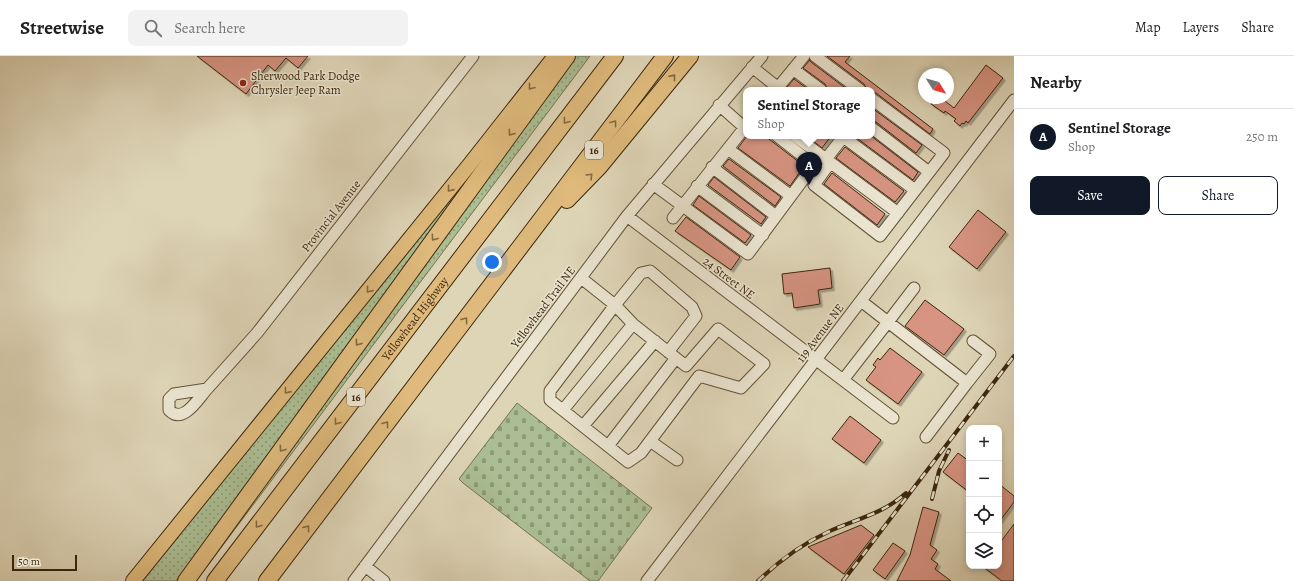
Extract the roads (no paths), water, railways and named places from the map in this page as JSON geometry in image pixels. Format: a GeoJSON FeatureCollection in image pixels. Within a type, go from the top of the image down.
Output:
{"type":"FeatureCollection","features":[{"type":"Feature","properties":{"kind":"highway"},"geometry":{"type":"LineString","coordinates":[[186,581],[567,56]]}},
{"type":"Feature","properties":{"kind":"highway","name":"Yellowhead Highway"},"geometry":{"type":"LineString","coordinates":[[215,581],[615,56]]}},
{"type":"Feature","properties":{"kind":"highway","name":"16"},"geometry":{"type":"LineString","coordinates":[[267,581],[665,56]]}},
{"type":"Feature","properties":{"kind":"highway"},"geometry":{"type":"LineString","coordinates":[[523,244],[599,167],[690,56]]}},
{"type":"Feature","properties":{"kind":"main road"},"geometry":{"type":"LineString","coordinates":[[133,581],[470,164],[555,56]]}},
{"type":"Feature","properties":{"kind":"street","name":"Provincial Avenue"},"geometry":{"type":"LineString","coordinates":[[207,389],[257,332],[473,56]]}},
{"type":"Feature","properties":{"kind":"street","name":"Yellowhead Trail NE"},"geometry":{"type":"LineString","coordinates":[[354,581],[627,216],[719,105],[762,56]]}},
{"type":"Feature","properties":{"kind":"street"},"geometry":{"type":"LineString","coordinates":[[780,87],[804,56]]}},
{"type":"Feature","properties":{"kind":"street"},"geometry":{"type":"LineString","coordinates":[[815,56],[856,87]]}},
{"type":"Feature","properties":{"kind":"street"},"geometry":{"type":"LineString","coordinates":[[752,67],[776,87]]}},
{"type":"Feature","properties":{"kind":"street"},"geometry":{"type":"LineString","coordinates":[[793,69],[817,87]]}},
{"type":"Feature","properties":{"kind":"street","name":"119 Avenue NE"},"geometry":{"type":"LineString","coordinates":[[647,581],[1014,100]]}},
{"type":"Feature","properties":{"kind":"street"},"geometry":{"type":"LineString","coordinates":[[841,139],[814,185],[880,236],[944,153],[875,101]]}},
{"type":"Feature","properties":{"kind":"street"},"geometry":{"type":"LineString","coordinates":[[719,105],[743,125]]}},
{"type":"Feature","properties":{"kind":"street"},"geometry":{"type":"LineString","coordinates":[[673,218],[743,130]]}},
{"type":"Feature","properties":{"kind":"street"},"geometry":{"type":"LineString","coordinates":[[875,130],[929,172]]}},
{"type":"Feature","properties":{"kind":"street"},"geometry":{"type":"LineString","coordinates":[[653,184],[748,254],[814,165],[781,139]]}},
{"type":"Feature","properties":{"kind":"street"},"geometry":{"type":"LineString","coordinates":[[799,139],[898,213]]}},
{"type":"Feature","properties":{"kind":"street"},"geometry":{"type":"LineString","coordinates":[[847,139],[915,190]]}},
{"type":"Feature","properties":{"kind":"street"},"geometry":{"type":"LineString","coordinates":[[728,149],[791,196]]}},
{"type":"Feature","properties":{"kind":"street"},"geometry":{"type":"LineString","coordinates":[[712,167],[776,216]]}},
{"type":"Feature","properties":{"kind":"street"},"geometry":{"type":"LineString","coordinates":[[697,186],[762,235]]}},
{"type":"Feature","properties":{"kind":"street","name":"24 Street NE"},"geometry":{"type":"LineString","coordinates":[[627,216],[893,418]]}},
{"type":"Feature","properties":{"kind":"street"},"geometry":{"type":"LineString","coordinates":[[608,446],[672,355],[696,316],[692,307],[650,271],[640,273],[550,391],[550,400],[628,462],[641,453],[699,376]]}},
{"type":"Feature","properties":{"kind":"street"},"geometry":{"type":"LineString","coordinates":[[581,278],[615,305],[633,324],[655,341],[672,355],[686,366],[699,376],[741,388],[764,364],[718,329],[686,366]]}},
{"type":"Feature","properties":{"kind":"street"},"geometry":{"type":"LineString","coordinates":[[843,380],[914,288]]}},
{"type":"Feature","properties":{"kind":"street"},"geometry":{"type":"LineString","coordinates":[[861,301],[967,383]]}},
{"type":"Feature","properties":{"kind":"street"},"geometry":{"type":"LineString","coordinates":[[563,410],[633,324]]}},
{"type":"Feature","properties":{"kind":"street"},"geometry":{"type":"LineString","coordinates":[[582,426],[655,341]]}},
{"type":"Feature","properties":{"kind":"street"},"geometry":{"type":"LineString","coordinates":[[926,437],[990,354],[973,341]]}},
{"type":"Feature","properties":{"kind":"street"},"geometry":{"type":"LineString","coordinates":[[650,441],[677,460]]}},
{"type":"Feature","properties":{"kind":"street"},"geometry":{"type":"LineString","coordinates":[[365,566],[384,581]]}},
{"type":"Feature","properties":{"kind":"railway"},"geometry":{"type":"LineString","coordinates":[[843,581],[1014,356]]}},
{"type":"Feature","properties":{"kind":"railway"},"geometry":{"type":"LineString","coordinates":[[932,499],[939,471],[949,450]]}},
{"type":"Feature","properties":{"kind":"railway"},"geometry":{"type":"LineString","coordinates":[[758,581],[783,560],[809,542],[838,527],[879,511],[906,493]]}},
{"type":"Feature","properties":{"kind":"place","name":"Sherwood Park Dodge Chrysler Jeep Ram"},"geometry":{"type":"Point","coordinates":[243,83]}},
{"type":"Feature","properties":{"kind":"place","name":"Sentinel Storage"},"geometry":{"type":"Point","coordinates":[809,185]}}]}
